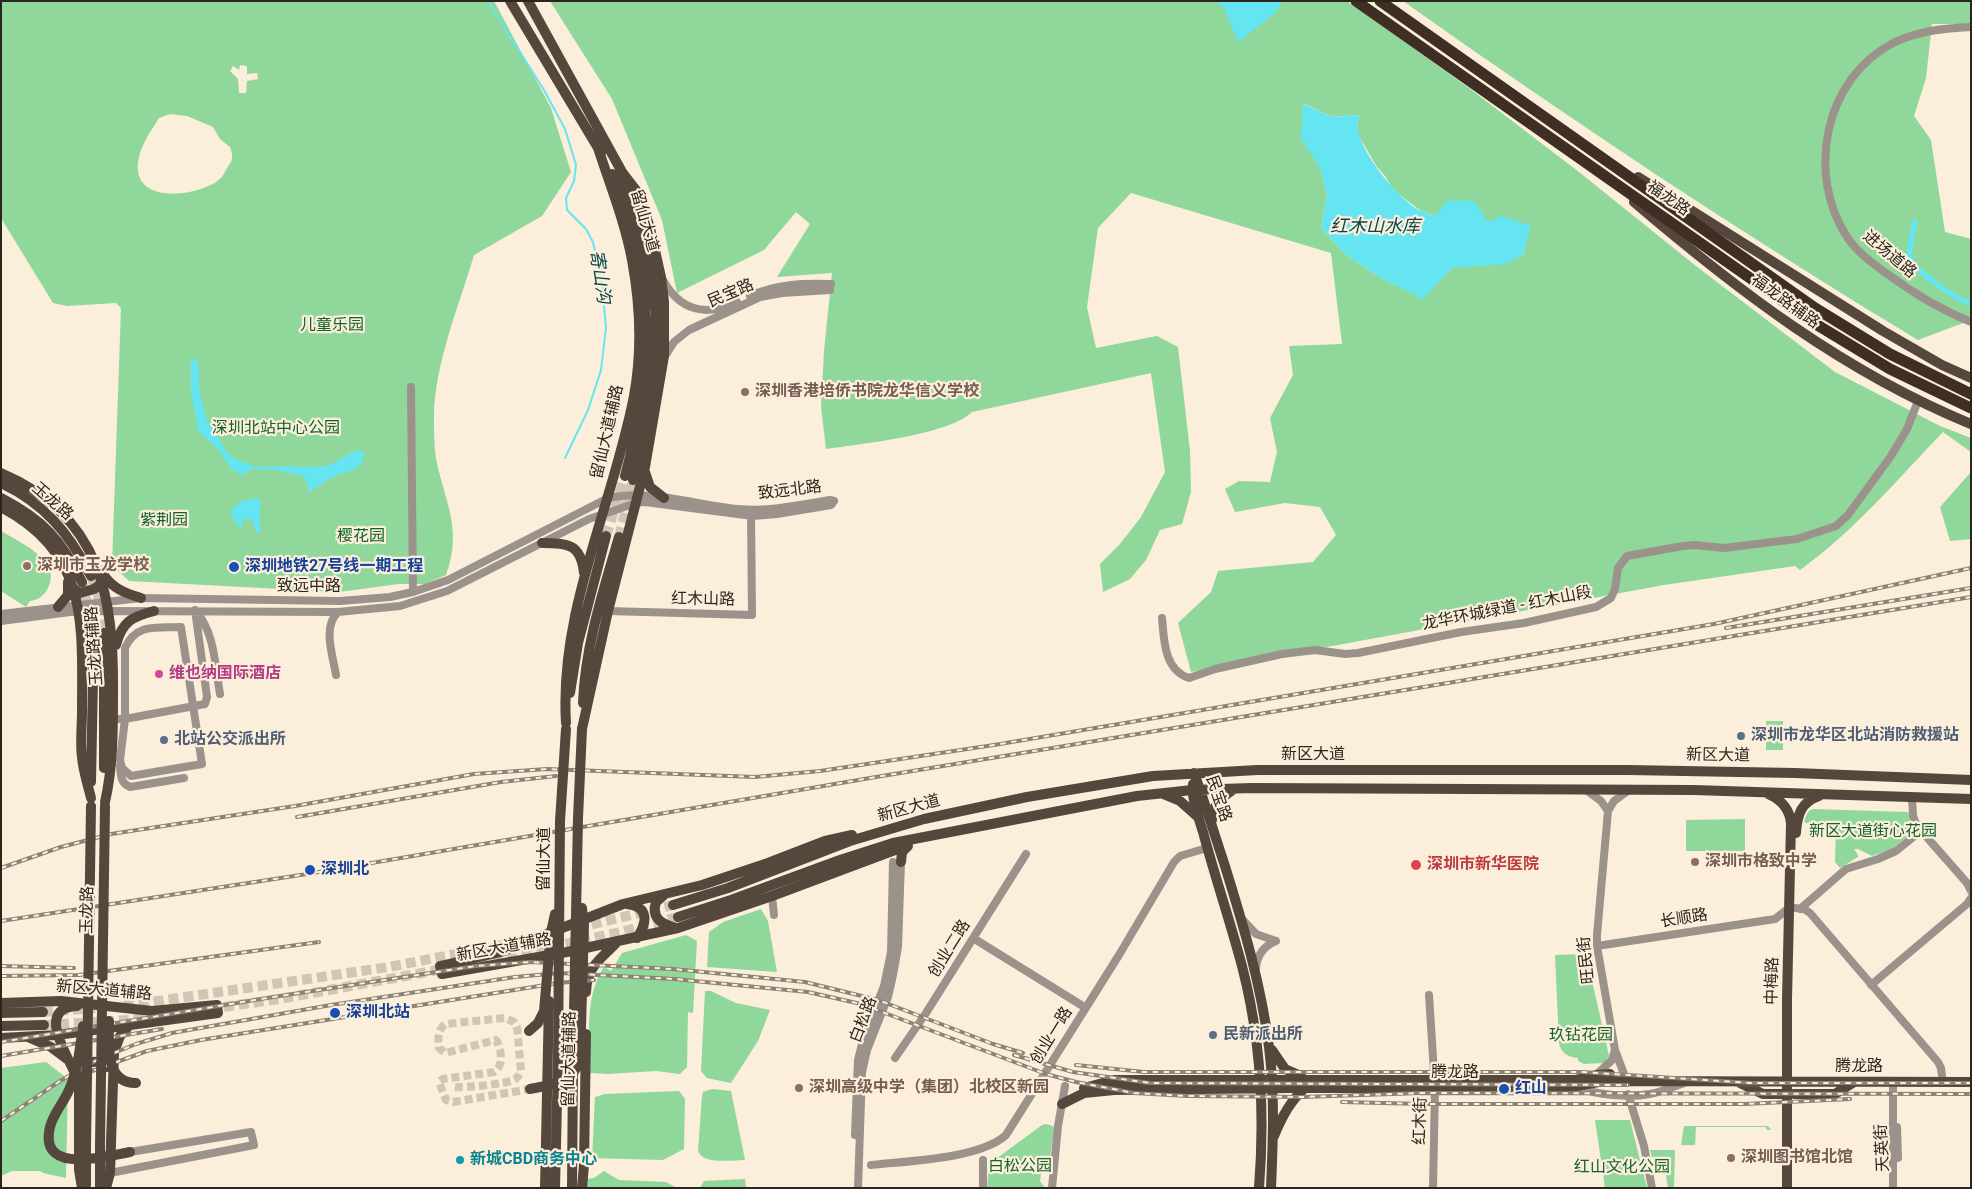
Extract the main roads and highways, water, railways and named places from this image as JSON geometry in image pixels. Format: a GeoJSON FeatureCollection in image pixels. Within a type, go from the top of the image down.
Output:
{"type":"FeatureCollection","features":[{"type":"Feature","properties":{"kind":"highway","name":"福龙路"},"geometry":{"type":"LineString","coordinates":[[1356,1],[1828,332],[1890,369],[1971,408]]}},
{"type":"Feature","properties":{"kind":"highway","name":"福龙路"},"geometry":{"type":"LineString","coordinates":[[1380,1],[1840,324],[1905,362],[1971,394]]}},
{"type":"Feature","properties":{"kind":"main road","name":"留仙大道"},"geometry":{"type":"LineString","coordinates":[[510,1],[610,170],[633,229],[642,272],[647,319],[647,363],[629,478],[646,422],[652,390],[656,335],[654,292],[633,203],[622,172],[528,1]]}},
{"type":"Feature","properties":{"kind":"main road","name":"留仙大道辅路"},"geometry":{"type":"LineString","coordinates":[[566,726],[564,698],[567,658],[585,576],[604,513],[634,395],[638,362],[638,323],[632,260],[598,148]]}},
{"type":"Feature","properties":{"kind":"main road","name":"福龙路辅路"},"geometry":{"type":"LineString","coordinates":[[1603,158],[1653,186],[1883,331],[1971,378]]}},
{"type":"Feature","properties":{"kind":"main road"},"geometry":{"type":"LineString","coordinates":[[582,729],[608,612],[645,467],[663,363],[665,318],[661,277],[643,204],[635,187],[622,172]]}},
{"type":"Feature","properties":{"kind":"main road","name":"福龙路辅路"},"geometry":{"type":"LineString","coordinates":[[1601,173],[1665,228],[1771,312],[1850,365],[1917,404],[1971,424]]}},
{"type":"Feature","properties":{"kind":"main road"},"geometry":{"type":"LineString","coordinates":[[645,467],[646,480],[650,487],[664,498]]}},
{"type":"Feature","properties":{"kind":"main road","name":"玉龙路辅路"},"geometry":{"type":"LineString","coordinates":[[1,473],[40,496],[57,510],[75,529],[96,564],[96,577],[108,606],[112,632],[113,720],[110,780],[105,804]]}},
{"type":"Feature","properties":{"kind":"main road","name":"玉龙路"},"geometry":{"type":"LineString","coordinates":[[1,483],[23,495],[52,518],[71,540],[96,577]]}},
{"type":"Feature","properties":{"kind":"main road","name":"玉龙路"},"geometry":{"type":"LineString","coordinates":[[1,498],[33,516],[51,532],[66,551],[78,585]]}},
{"type":"Feature","properties":{"kind":"main road","name":"玉龙路辅路"},"geometry":{"type":"LineString","coordinates":[[1,507],[21,519],[42,536],[58,556],[67,573],[78,585],[82,632],[82,757],[91,802]]}},
{"type":"Feature","properties":{"kind":"main road","name":"留仙大道"},"geometry":{"type":"LineString","coordinates":[[555,1188],[561,803],[566,726],[578,643],[606,536]]}},
{"type":"Feature","properties":{"kind":"main road","name":"留仙大道"},"geometry":{"type":"LineString","coordinates":[[572,1188],[578,818],[583,699],[589,651],[605,585],[620,537]]}},
{"type":"Feature","properties":{"kind":"main road"},"geometry":{"type":"LineString","coordinates":[[542,543],[563,543],[572,546],[578,552],[583,562],[585,576]]}},
{"type":"Feature","properties":{"kind":"main road"},"geometry":{"type":"LineString","coordinates":[[96,564],[114,588],[141,598]]}},
{"type":"Feature","properties":{"kind":"main road"},"geometry":{"type":"LineString","coordinates":[[58,607],[68,596],[67,573]]}},
{"type":"Feature","properties":{"kind":"main road"},"geometry":{"type":"LineString","coordinates":[[78,585],[80,593],[87,592],[98,587],[96,577]]}},
{"type":"Feature","properties":{"kind":"main road"},"geometry":{"type":"LineString","coordinates":[[113,673],[115,647],[123,626],[136,616],[154,611]]}},
{"type":"Feature","properties":{"kind":"main road","name":"玉龙路"},"geometry":{"type":"LineString","coordinates":[[100,1188],[105,804],[104,633]]}},
{"type":"Feature","properties":{"kind":"main road","name":"玉龙路"},"geometry":{"type":"LineString","coordinates":[[84,1188],[89,958],[92,636]]}},
{"type":"Feature","properties":{"kind":"main road","name":"新区大道"},"geometry":{"type":"LineString","coordinates":[[673,905],[728,888],[850,841],[954,812],[1027,797],[1133,779],[1194,773],[1256,770],[1636,770],[1796,773],[1971,780]]}},
{"type":"Feature","properties":{"kind":"main road","name":"民宝路"},"geometry":{"type":"LineString","coordinates":[[1194,773],[1198,817],[1249,994],[1255,1032],[1261,1084],[1259,1188]]}},
{"type":"Feature","properties":{"kind":"main road"},"geometry":{"type":"LineString","coordinates":[[1213,828],[1212,812],[1216,804],[1234,789]]}},
{"type":"Feature","properties":{"kind":"main road","name":"新区大道"},"geometry":{"type":"LineString","coordinates":[[678,917],[893,843],[1157,794],[1196,790],[1629,790],[1971,799]]}},
{"type":"Feature","properties":{"kind":"main road","name":"民宝路"},"geometry":{"type":"LineString","coordinates":[[1196,790],[1213,828],[1256,973],[1268,1042],[1272,1084],[1273,1139],[1271,1188]]}},
{"type":"Feature","properties":{"kind":"main road","name":"中梅路"},"geometry":{"type":"LineString","coordinates":[[1759,792],[1780,800],[1788,811],[1790,819],[1795,908],[1788,928],[1794,1188]]}},
{"type":"Feature","properties":{"kind":"main road"},"geometry":{"type":"LineString","coordinates":[[1157,794],[1180,801],[1198,817]]}},
{"type":"Feature","properties":{"kind":"main road","name":"中梅路"},"geometry":{"type":"LineString","coordinates":[[1791,1080],[1798,817],[1803,806],[1808,801],[1828,794]]}},
{"type":"Feature","properties":{"kind":"main road","name":"新区大道辅路"},"geometry":{"type":"LineString","coordinates":[[894,828],[825,841],[743,872],[623,904],[593,914],[473,964],[533,958],[616,943],[678,928],[772,896],[946,832]]}},
{"type":"Feature","properties":{"kind":"main road"},"geometry":{"type":"LineString","coordinates":[[883,854],[889,855],[897,862],[902,852],[908,846]]}},
{"type":"Feature","properties":{"kind":"main road"},"geometry":{"type":"LineString","coordinates":[[530,1089],[566,1080],[574,1074],[580,1060],[584,924],[578,867]]}},
{"type":"Feature","properties":{"kind":"main road"},"geometry":{"type":"LineString","coordinates":[[529,1031],[538,1023],[544,1011],[551,932],[560,888]]}},
{"type":"Feature","properties":{"kind":"main road"},"geometry":{"type":"LineString","coordinates":[[669,893],[656,902],[654,914],[662,923],[678,928]]}},
{"type":"Feature","properties":{"kind":"main road"},"geometry":{"type":"LineString","coordinates":[[104,903],[108,946],[110,1062],[118,1076],[127,1082],[136,1083]]}},
{"type":"Feature","properties":{"kind":"main road"},"geometry":{"type":"LineString","coordinates":[[623,904],[638,907],[645,917],[645,925],[637,938]]}},
{"type":"Feature","properties":{"kind":"main road","name":"留仙大道辅路"},"geometry":{"type":"LineString","coordinates":[[582,1188],[586,984],[588,974],[593,965],[616,943]]}},
{"type":"Feature","properties":{"kind":"main road"},"geometry":{"type":"LineString","coordinates":[[89,958],[83,1019],[75,1069],[69,1090],[51,1124],[50,1143],[58,1154],[73,1160],[130,1152]]}},
{"type":"Feature","properties":{"kind":"main road","name":"留仙大道辅路"},"geometry":{"type":"LineString","coordinates":[[533,958],[546,962],[549,971],[545,1188]]}},
{"type":"Feature","properties":{"kind":"main road","name":"新区大道辅路"},"geometry":{"type":"LineString","coordinates":[[1,1003],[61,1001],[152,1011],[217,1005],[218,1013],[57,1035],[1,1038]]}},
{"type":"Feature","properties":{"kind":"main road"},"geometry":{"type":"LineString","coordinates":[[78,1081],[57,1035],[56,1017],[62,1009],[71,1006],[96,1004]]}},
{"type":"Feature","properties":{"kind":"main road"},"geometry":{"type":"LineString","coordinates":[[1,1014],[43,1012]]}},
{"type":"Feature","properties":{"kind":"main road"},"geometry":{"type":"LineString","coordinates":[[1,1026],[44,1025]]}},
{"type":"Feature","properties":{"kind":"main road"},"geometry":{"type":"LineString","coordinates":[[106,1188],[110,1173],[112,1077],[116,1044],[120,1036],[130,1026]]}},
{"type":"Feature","properties":{"kind":"main road"},"geometry":{"type":"LineString","coordinates":[[27,1037],[51,1046],[70,1063]]}},
{"type":"Feature","properties":{"kind":"main road"},"geometry":{"type":"LineString","coordinates":[[1268,1042],[1275,1057],[1285,1069],[1308,1083],[1294,1097],[1273,1139]]}},
{"type":"Feature","properties":{"kind":"main road"},"geometry":{"type":"LineString","coordinates":[[84,1188],[79,1170],[78,1081],[81,1069],[92,1062],[105,1065],[112,1077]]}},
{"type":"Feature","properties":{"kind":"main road","name":"腾龙路"},"geometry":{"type":"LineString","coordinates":[[1435,1084],[1575,1080],[1596,1075],[1624,1074],[1791,1080],[1971,1076]]}},
{"type":"Feature","properties":{"kind":"main road","name":"腾龙路"},"geometry":{"type":"LineString","coordinates":[[1062,1102],[1084,1093],[1101,1090],[1261,1084],[1435,1084],[1576,1087],[1604,1081],[1739,1082],[1791,1080]]}},
{"type":"Feature","properties":{"kind":"main road"},"geometry":{"type":"LineString","coordinates":[[1739,1082],[1763,1094],[1835,1094],[1851,1080]]}},
{"type":"Feature","properties":{"kind":"main road","name":"腾龙路"},"geometry":{"type":"LineString","coordinates":[[1851,1080],[1971,1082]]}},
{"type":"Feature","properties":{"kind":"main road","name":"中梅路"},"geometry":{"type":"LineString","coordinates":[[1787,1188],[1791,1094]]}},
{"type":"Feature","properties":{"kind":"water"},"geometry":{"type":"Polygon","coordinates":[[[1216,1],[1283,1],[1274,14],[1238,42],[1224,8],[1216,1]]]}},
{"type":"Feature","properties":{"kind":"water","name":"红木山水库"},"geometry":{"type":"Polygon","coordinates":[[[1303,104],[1333,117],[1359,115],[1358,128],[1361,140],[1374,164],[1402,198],[1421,211],[1435,216],[1448,200],[1474,201],[1488,222],[1503,216],[1531,226],[1523,255],[1505,264],[1452,268],[1423,299],[1379,277],[1345,254],[1321,228],[1327,195],[1320,168],[1301,138],[1303,104]]]}},
{"type":"Feature","properties":{"kind":"water"},"geometry":{"type":"Polygon","coordinates":[[[194,358],[198,363],[200,394],[207,420],[227,452],[235,459],[253,466],[319,467],[330,465],[356,450],[364,452],[361,463],[358,467],[333,477],[309,492],[304,478],[300,475],[256,469],[242,475],[232,470],[218,449],[198,431],[191,391],[191,359],[194,358]]]}},
{"type":"Feature","properties":{"kind":"water"},"geometry":{"type":"Polygon","coordinates":[[[260,498],[260,534],[255,531],[253,522],[250,519],[244,519],[241,527],[238,527],[230,511],[242,501],[260,498]]]}},
{"type":"Feature","properties":{"kind":"waterway","name":"寄山沟"},"geometry":{"type":"LineString","coordinates":[[490,1],[492,8],[544,90],[565,129],[576,165],[574,181],[566,198],[567,210],[586,229],[593,242],[602,283],[606,328],[601,370],[588,410],[565,458]]}},
{"type":"Feature","properties":{"kind":"waterway"},"geometry":{"type":"LineString","coordinates":[[1915,222],[1910,248],[1910,257],[1913,263],[1936,284],[1971,304]]}},
{"type":"Feature","properties":{"kind":"tunnel"},"geometry":{"type":"LineString","coordinates":[[606,536],[625,476]]}},
{"type":"Feature","properties":{"kind":"tunnel"},"geometry":{"type":"LineString","coordinates":[[619,537],[633,480]]}},
{"type":"Feature","properties":{"kind":"tunnel"},"geometry":{"type":"LineString","coordinates":[[91,576],[98,595],[104,633]]}},
{"type":"Feature","properties":{"kind":"tunnel"},"geometry":{"type":"LineString","coordinates":[[82,582],[89,610],[92,636]]}},
{"type":"Feature","properties":{"kind":"tunnel"},"geometry":{"type":"LineString","coordinates":[[577,928],[673,905]]}},
{"type":"Feature","properties":{"kind":"tunnel"},"geometry":{"type":"LineString","coordinates":[[463,966],[621,932],[678,917]]}},
{"type":"Feature","properties":{"kind":"tunnel"},"geometry":{"type":"LineString","coordinates":[[124,1006],[389,967],[522,941]]}},
{"type":"Feature","properties":{"kind":"tunnel"},"geometry":{"type":"LineString","coordinates":[[209,1009],[280,999],[449,968]]}},
{"type":"Feature","properties":{"kind":"tunnel"},"geometry":{"type":"LineString","coordinates":[[43,1012],[95,1008]]}},
{"type":"Feature","properties":{"kind":"tunnel"},"geometry":{"type":"LineString","coordinates":[[44,1025],[130,1020],[178,1013]]}},
{"type":"Feature","properties":{"kind":"tunnel"},"geometry":{"type":"LineString","coordinates":[[455,1087],[503,1083],[514,1080],[518,1076],[521,1071],[517,1027],[514,1022],[505,1018],[445,1024],[439,1032],[438,1038],[439,1048],[445,1053],[496,1040],[501,1052],[501,1062],[494,1072],[443,1079],[439,1082],[446,1100],[453,1102],[530,1089]]}},
{"type":"Feature","properties":{"kind":"railway"},"geometry":{"type":"LineString","coordinates":[[1,868],[61,847],[111,834],[295,806],[474,774],[547,769],[755,777],[820,771],[994,745],[1714,624],[1971,568]]}},
{"type":"Feature","properties":{"kind":"railway"},"geometry":{"type":"LineString","coordinates":[[1726,628],[1971,588]]}},
{"type":"Feature","properties":{"kind":"railway"},"geometry":{"type":"LineString","coordinates":[[1,921],[307,874],[876,777],[1971,597]]}},
{"type":"Feature","properties":{"kind":"railway"},"geometry":{"type":"LineString","coordinates":[[297,817],[501,782],[556,776]]}},
{"type":"Feature","properties":{"kind":"railway"},"geometry":{"type":"LineString","coordinates":[[1,976],[79,975],[319,942]]}},
{"type":"Feature","properties":{"kind":"railway"},"geometry":{"type":"LineString","coordinates":[[1,1042],[476,966],[530,962],[673,969],[805,982],[878,1000],[993,1044],[1023,1053]]}},
{"type":"Feature","properties":{"kind":"railway"},"geometry":{"type":"LineString","coordinates":[[1,966],[74,968]]}},
{"type":"Feature","properties":{"kind":"railway"},"geometry":{"type":"LineString","coordinates":[[1,1121],[60,1081],[97,1060],[136,1044],[172,1033],[331,1005],[515,977],[560,973],[674,979],[808,992],[861,1004],[1046,1074],[1134,1093],[1187,1096],[1303,1097],[1422,1093],[1971,1094]]}},
{"type":"Feature","properties":{"kind":"railway"},"geometry":{"type":"LineString","coordinates":[[84,1074],[147,1051],[201,1040],[558,983],[594,980]]}},
{"type":"Feature","properties":{"kind":"railway"},"geometry":{"type":"LineString","coordinates":[[1,1056],[162,1029]]}},
{"type":"Feature","properties":{"kind":"railway"},"geometry":{"type":"LineString","coordinates":[[1014,1055],[1073,1072],[1150,1083],[1628,1085]]}},
{"type":"Feature","properties":{"kind":"railway"},"geometry":{"type":"LineString","coordinates":[[1076,1065],[1144,1072],[1582,1072],[1751,1083],[1971,1083]]}},
{"type":"Feature","properties":{"kind":"railway"},"geometry":{"type":"LineString","coordinates":[[1342,1102],[1423,1104],[1745,1104],[1850,1099]]}},
{"type":"Feature","properties":{"kind":"place","name":"深圳香港培侨书院龙华信义学校"},"geometry":{"type":"Point","coordinates":[745,392]}},
{"type":"Feature","properties":{"kind":"place","name":"深圳市玉龙学校"},"geometry":{"type":"Point","coordinates":[27,566]}},
{"type":"Feature","properties":{"kind":"place","name":"深圳地铁27号线一期工程"},"geometry":{"type":"Point","coordinates":[234,567]}},
{"type":"Feature","properties":{"kind":"place","name":"维也纳国际酒店"},"geometry":{"type":"Point","coordinates":[159,674]}},
{"type":"Feature","properties":{"kind":"place","name":"深圳市龙华区北站消防救援站"},"geometry":{"type":"Point","coordinates":[1741,736]}},
{"type":"Feature","properties":{"kind":"place","name":"北站公交派出所"},"geometry":{"type":"Point","coordinates":[164,740]}},
{"type":"Feature","properties":{"kind":"place","name":"深圳市格致中学"},"geometry":{"type":"Point","coordinates":[1695,862]}},
{"type":"Feature","properties":{"kind":"place","name":"深圳市新华医院"},"geometry":{"type":"Point","coordinates":[1416,865]}},
{"type":"Feature","properties":{"kind":"place","name":"深圳北"},"geometry":{"type":"Point","coordinates":[310,870]}},
{"type":"Feature","properties":{"kind":"place","name":"深圳北站"},"geometry":{"type":"Point","coordinates":[335,1013]}},
{"type":"Feature","properties":{"kind":"place","name":"民新派出所"},"geometry":{"type":"Point","coordinates":[1213,1035]}},
{"type":"Feature","properties":{"kind":"place","name":"深圳高级中学（集团）北校区新园"},"geometry":{"type":"Point","coordinates":[799,1088]}},
{"type":"Feature","properties":{"kind":"place","name":"红山"},"geometry":{"type":"Point","coordinates":[1504,1089]}},
{"type":"Feature","properties":{"kind":"place","name":"深圳图书馆北馆"},"geometry":{"type":"Point","coordinates":[1731,1158]}},
{"type":"Feature","properties":{"kind":"place","name":"新城CBD商务中心"},"geometry":{"type":"Point","coordinates":[460,1160]}},
{"type":"Feature","properties":{"kind":"park label","name":"儿童乐园"},"geometry":{"type":"Point","coordinates":[332,326]}},
{"type":"Feature","properties":{"kind":"park label","name":"深圳北站中心公园"},"geometry":{"type":"Point","coordinates":[276,429]}},
{"type":"Feature","properties":{"kind":"park label","name":"紫荆园"},"geometry":{"type":"Point","coordinates":[164,521]}},
{"type":"Feature","properties":{"kind":"park label","name":"樱花园"},"geometry":{"type":"Point","coordinates":[361,537]}},
{"type":"Feature","properties":{"kind":"park label","name":"新区大道街心花园"},"geometry":{"type":"Point","coordinates":[1873,832]}},
{"type":"Feature","properties":{"kind":"park label","name":"玖钻花园"},"geometry":{"type":"Point","coordinates":[1581,1036]}},
{"type":"Feature","properties":{"kind":"park label","name":"白松公园"},"geometry":{"type":"Point","coordinates":[1020,1167]}},
{"type":"Feature","properties":{"kind":"park label","name":"红山文化公园"},"geometry":{"type":"Point","coordinates":[1622,1168]}}]}
